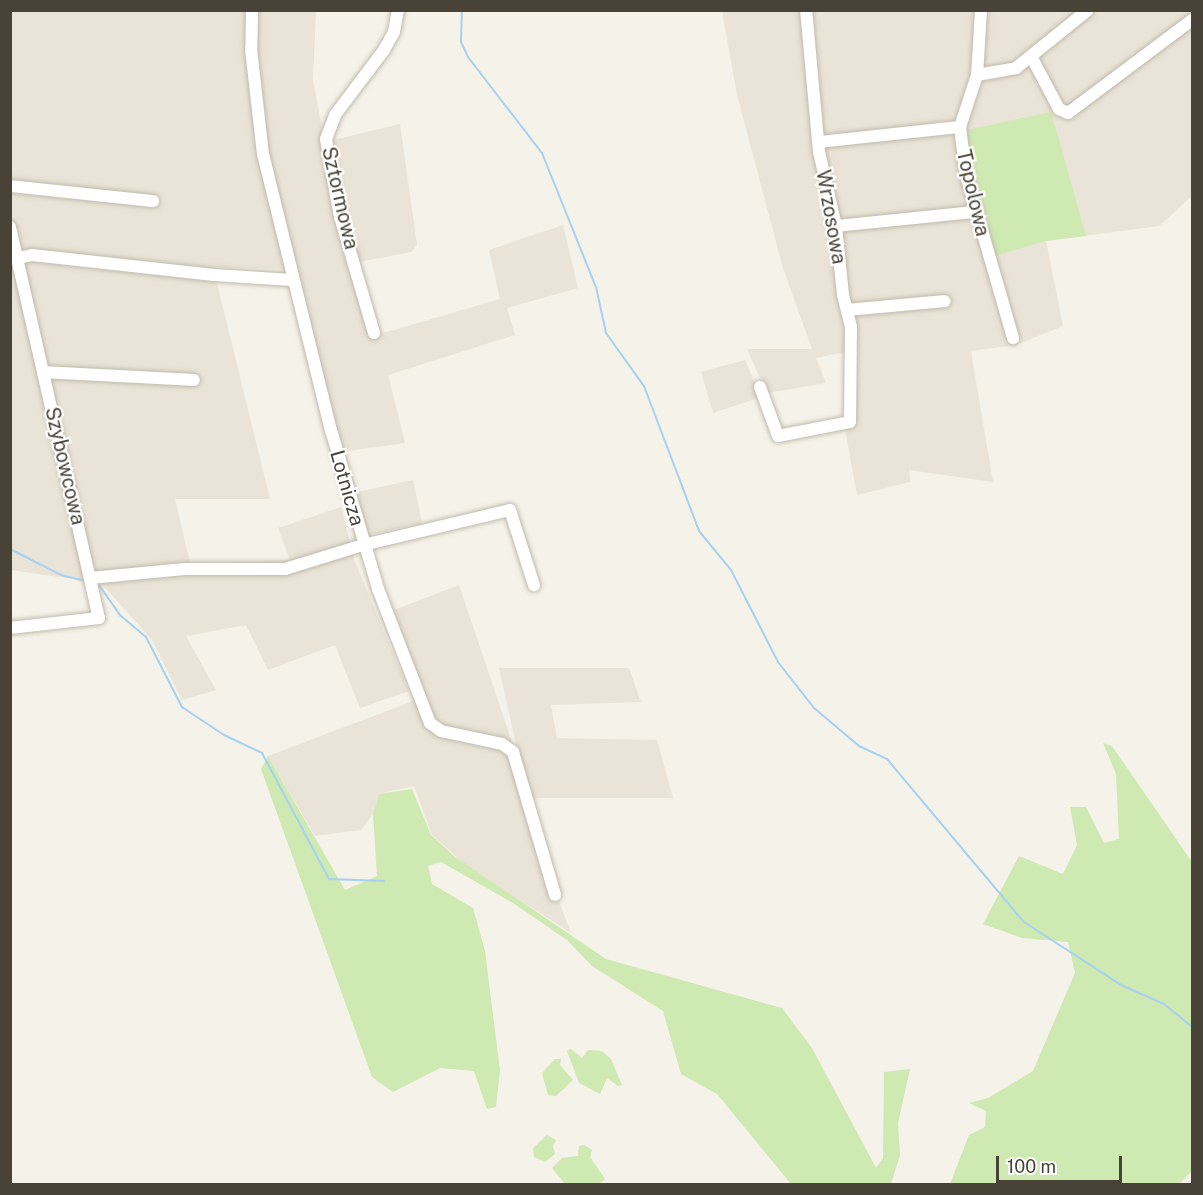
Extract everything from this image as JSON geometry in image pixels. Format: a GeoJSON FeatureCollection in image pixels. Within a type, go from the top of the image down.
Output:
{"type":"FeatureCollection","features":[{"type":"Feature","properties":{"kind":"street","name":"Lotnicza"},"geometry":{"type":"LineString","coordinates":[[252,10],[251,49],[263,154],[292,279],[363,545],[430,723],[441,730],[502,744],[513,752],[555,895]]}},
{"type":"Feature","properties":{"kind":"street","name":"Sztormowa"},"geometry":{"type":"LineString","coordinates":[[374,333],[340,217],[326,139],[335,114],[384,50],[394,32],[398,10]]}},
{"type":"Feature","properties":{"kind":"street","name":"Wrzosowa"},"geometry":{"type":"LineString","coordinates":[[760,387],[778,436],[849,422],[853,344],[836,226],[819,141],[806,10]]}},
{"type":"Feature","properties":{"kind":"street","name":"Topolowa"},"geometry":{"type":"LineString","coordinates":[[981,10],[977,75],[960,127],[975,212],[1013,338]]}},
{"type":"Feature","properties":{"kind":"street"},"geometry":{"type":"LineString","coordinates":[[977,75],[1016,68],[1032,58],[1088,10]]}},
{"type":"Feature","properties":{"kind":"street"},"geometry":{"type":"LineString","coordinates":[[1032,58],[1059,109],[1068,113],[1192,20]]}},
{"type":"Feature","properties":{"kind":"street"},"geometry":{"type":"LineString","coordinates":[[819,141],[960,127]]}},
{"type":"Feature","properties":{"kind":"street"},"geometry":{"type":"LineString","coordinates":[[10,186],[153,201]]}},
{"type":"Feature","properties":{"kind":"street"},"geometry":{"type":"LineString","coordinates":[[836,226],[975,212]]}},
{"type":"Feature","properties":{"kind":"street","name":"Szybowcowa"},"geometry":{"type":"LineString","coordinates":[[10,227],[99,618],[10,628]]}},
{"type":"Feature","properties":{"kind":"street"},"geometry":{"type":"LineString","coordinates":[[18,258],[33,255],[214,275],[292,279]]}},
{"type":"Feature","properties":{"kind":"street"},"geometry":{"type":"LineString","coordinates":[[847,310],[945,301]]}},
{"type":"Feature","properties":{"kind":"street"},"geometry":{"type":"LineString","coordinates":[[43,372],[194,380]]}},
{"type":"Feature","properties":{"kind":"street"},"geometry":{"type":"LineString","coordinates":[[90,578],[186,569],[285,569],[363,545],[510,510],[534,585]]}},
{"type":"Feature","properties":{"kind":"shaded area"},"geometry":{"type":"Polygon","coordinates":[[[10,11],[316,11],[313,80],[348,266],[373,336],[500,299],[489,250],[563,225],[578,288],[507,308],[515,335],[388,375],[405,443],[340,452],[295,269],[213,267],[270,499],[175,499],[190,563],[290,560],[278,528],[341,507],[355,562],[409,691],[360,708],[335,645],[268,670],[246,625],[186,636],[216,690],[182,700],[152,640],[101,583],[11,570],[10,11]]]}},
{"type":"Feature","properties":{"kind":"shaded area"},"geometry":{"type":"Polygon","coordinates":[[[722,11],[1192,11],[1192,196],[1159,226],[1046,241],[1063,326],[1016,345],[971,351],[993,482],[909,470],[910,482],[857,495],[846,434],[845,352],[816,358],[826,383],[767,393],[747,349],[812,349],[783,268],[737,95],[722,11]]]}},
{"type":"Feature","properties":{"kind":"shaded area"},"geometry":{"type":"Polygon","coordinates":[[[400,124],[417,245],[411,252],[359,262],[330,141],[400,124]]]}},
{"type":"Feature","properties":{"kind":"shaded area"},"geometry":{"type":"Polygon","coordinates":[[[745,360],[761,397],[713,413],[701,372],[745,360]]]}},
{"type":"Feature","properties":{"kind":"shaded area"},"geometry":{"type":"Polygon","coordinates":[[[413,480],[422,523],[362,536],[352,493],[413,480]]]}},
{"type":"Feature","properties":{"kind":"shaded area"},"geometry":{"type":"Polygon","coordinates":[[[459,585],[511,739],[526,814],[571,933],[469,868],[432,835],[414,786],[379,794],[373,814],[361,830],[315,836],[268,756],[424,697],[394,610],[459,585]]]}},
{"type":"Feature","properties":{"kind":"shaded area"},"geometry":{"type":"Polygon","coordinates":[[[499,668],[629,668],[641,702],[551,705],[557,738],[657,740],[673,798],[528,798],[499,668]]]}},
{"type":"Feature","properties":{"kind":"green space"},"geometry":{"type":"Polygon","coordinates":[[[1051,112],[1086,236],[1045,241],[995,256],[966,130],[1051,112]]]}},
{"type":"Feature","properties":{"kind":"green space"},"geometry":{"type":"Polygon","coordinates":[[[1103,743],[1112,746],[1192,862],[1192,1171],[1179,1184],[950,1184],[969,1135],[985,1127],[986,1111],[969,1103],[988,1098],[1033,1071],[1075,973],[1068,942],[1022,938],[983,924],[1019,856],[1063,874],[1077,845],[1070,807],[1086,807],[1104,843],[1119,839],[1116,774],[1103,743]]]}},
{"type":"Feature","properties":{"kind":"green space"},"geometry":{"type":"Polygon","coordinates":[[[268,756],[345,890],[377,876],[373,814],[379,794],[412,789],[431,835],[454,856],[606,959],[782,1008],[812,1048],[876,1168],[883,1158],[884,1072],[910,1069],[898,1123],[900,1155],[891,1184],[791,1184],[717,1094],[681,1074],[663,1011],[592,966],[567,940],[513,903],[441,862],[428,866],[432,884],[473,908],[485,951],[500,1070],[496,1107],[487,1109],[474,1071],[440,1068],[393,1092],[372,1077],[261,769],[268,756]]]}},
{"type":"Feature","properties":{"kind":"green space"},"geometry":{"type":"Polygon","coordinates":[[[571,1049],[582,1058],[588,1050],[602,1051],[611,1059],[622,1085],[618,1086],[607,1078],[600,1094],[579,1083],[567,1051],[571,1049]]]}},
{"type":"Feature","properties":{"kind":"green space"},"geometry":{"type":"Polygon","coordinates":[[[555,1059],[561,1059],[560,1065],[573,1080],[556,1096],[548,1095],[542,1073],[555,1059]]]}},
{"type":"Feature","properties":{"kind":"green space"},"geometry":{"type":"Polygon","coordinates":[[[547,1135],[556,1140],[553,1146],[555,1154],[545,1162],[534,1157],[533,1148],[547,1135]]]}},
{"type":"Feature","properties":{"kind":"green space"},"geometry":{"type":"Polygon","coordinates":[[[584,1145],[592,1150],[590,1157],[605,1179],[599,1184],[565,1184],[552,1168],[562,1158],[578,1156],[579,1146],[584,1145]]]}},
{"type":"Feature","properties":{"kind":"waterway"},"geometry":{"type":"LineString","coordinates":[[462,10],[461,42],[468,57],[542,153],[596,287],[606,333],[644,386],[699,531],[731,570],[778,662],[814,708],[859,746],[887,759],[1024,922],[1121,985],[1164,1004],[1192,1027]]}},
{"type":"Feature","properties":{"kind":"waterway"},"geometry":{"type":"LineString","coordinates":[[10,549],[61,575],[85,581]]}},
{"type":"Feature","properties":{"kind":"waterway"},"geometry":{"type":"LineString","coordinates":[[99,585],[121,616],[146,637],[182,707],[224,735],[262,753],[329,879],[384,881]]}}]}
